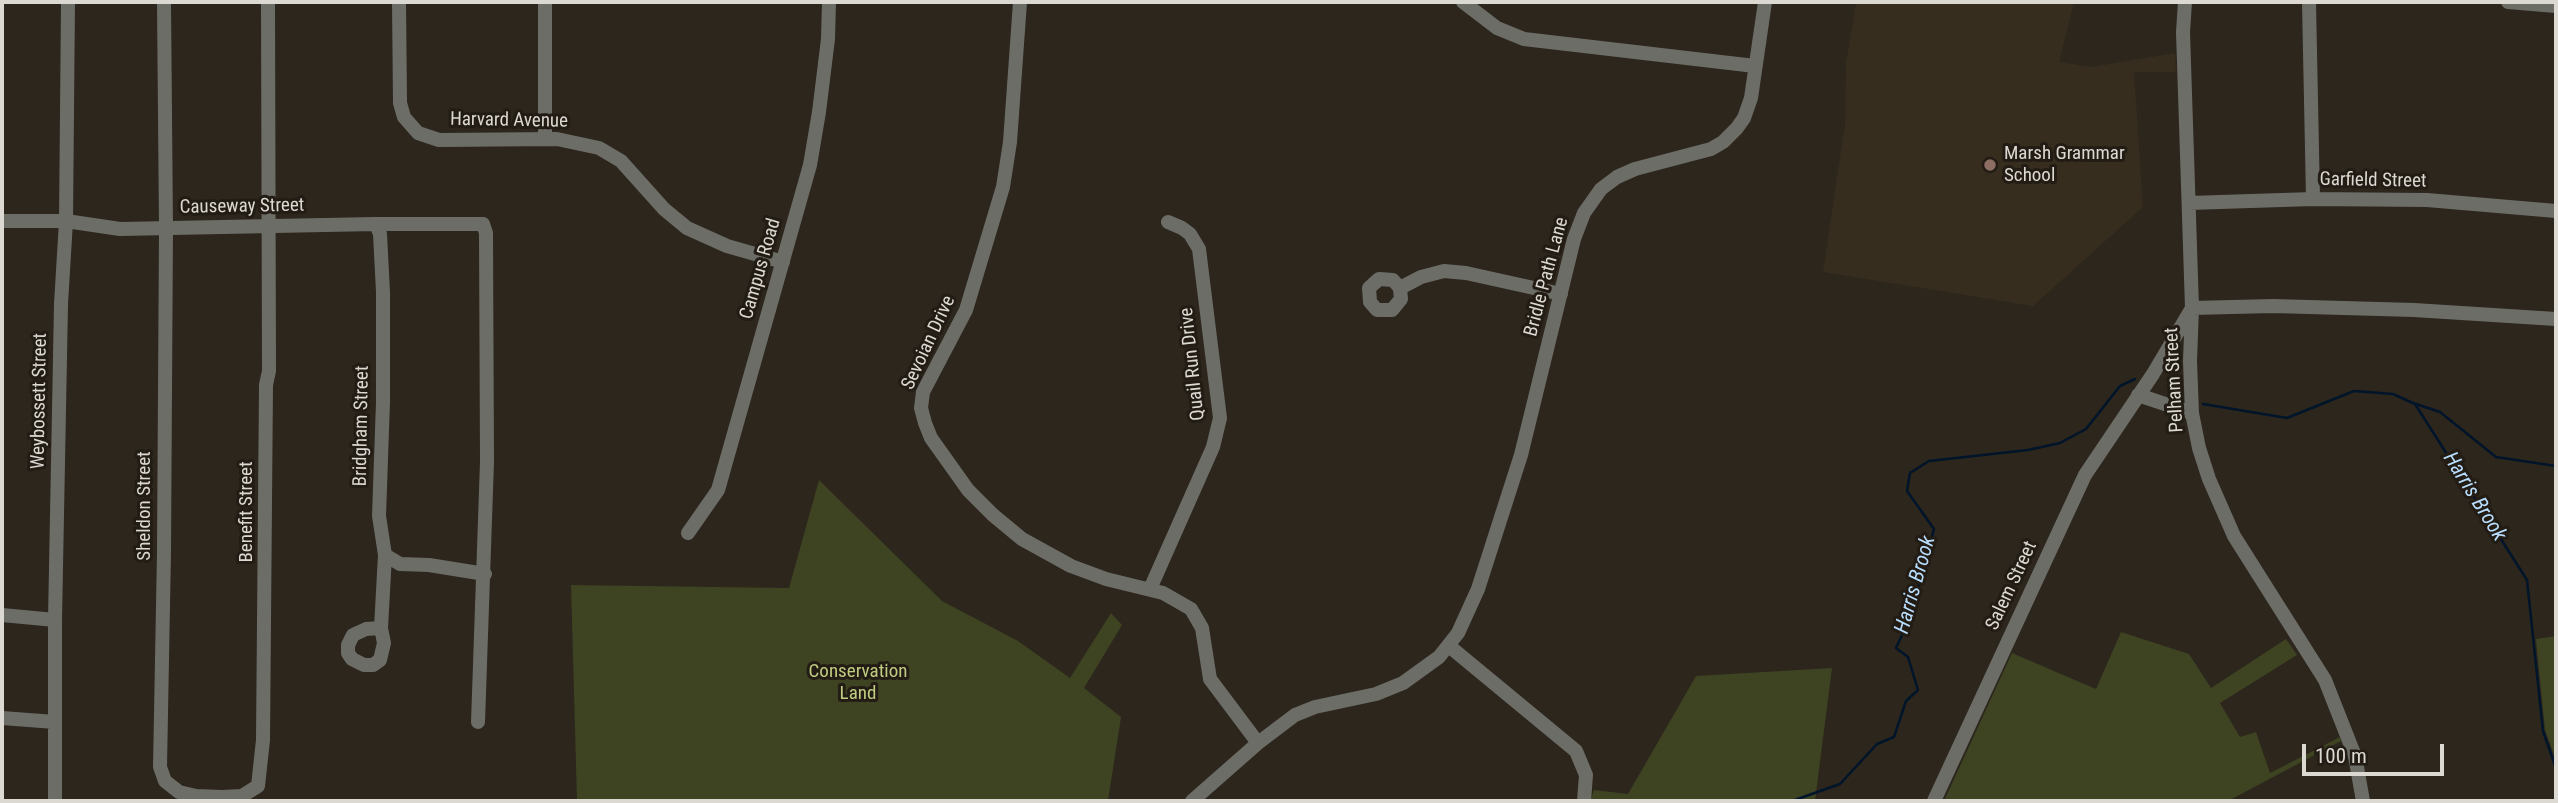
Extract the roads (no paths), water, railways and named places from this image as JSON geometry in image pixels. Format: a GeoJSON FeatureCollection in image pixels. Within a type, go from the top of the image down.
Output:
{"type":"FeatureCollection","features":[{"type":"Feature","properties":{"kind":"street","name":"Weybossett Street"},"geometry":{"type":"LineString","coordinates":[[55,801],[55,620],[61,304],[66,221],[68,2]]}},
{"type":"Feature","properties":{"kind":"street","name":"Sheldon Street"},"geometry":{"type":"LineString","coordinates":[[164,2],[166,228],[160,767],[167,783]]}},
{"type":"Feature","properties":{"kind":"street","name":"Benefit Street"},"geometry":{"type":"LineString","coordinates":[[167,783],[179,792],[222,797],[249,793],[258,785],[263,740],[266,385],[269,371],[268,2]]}},
{"type":"Feature","properties":{"kind":"street","name":"Harvard Avenue"},"geometry":{"type":"LineString","coordinates":[[400,2],[400,103],[404,117],[413,128],[425,136],[439,140],[545,138],[586,143],[610,153],[632,172],[664,209],[687,228],[727,246],[783,262]]}},
{"type":"Feature","properties":{"kind":"street"},"geometry":{"type":"LineString","coordinates":[[545,2],[545,138]]}},
{"type":"Feature","properties":{"kind":"street","name":"Campus Road"},"geometry":{"type":"LineString","coordinates":[[688,533],[718,490],[810,165],[828,39],[829,2]]}},
{"type":"Feature","properties":{"kind":"street","name":"Sevoian Drive"},"geometry":{"type":"LineString","coordinates":[[1020,2],[1010,142],[1003,187],[972,295],[957,330],[923,392],[922,415],[931,438],[959,478],[980,503],[1006,527],[1037,549],[1071,566],[1179,600],[1196,615],[1202,628],[1210,679],[1258,743]]}},
{"type":"Feature","properties":{"kind":"street"},"geometry":{"type":"LineString","coordinates":[[1463,2],[1497,28],[1524,39],[1755,66]]}},
{"type":"Feature","properties":{"kind":"street","name":"Bridle Path Lane"},"geometry":{"type":"LineString","coordinates":[[1192,801],[1277,727],[1305,710],[1376,694],[1403,683],[1428,667],[1449,646],[1469,611],[1503,511],[1525,437],[1577,230],[1589,205],[1601,189],[1625,173],[1705,152],[1723,142],[1737,128],[1747,111],[1765,2]]}},
{"type":"Feature","properties":{"kind":"street","name":"Pelham Street"},"geometry":{"type":"LineString","coordinates":[[2185,2],[2183,32],[2192,308],[2192,413],[2206,469],[2234,536],[2325,680],[2337,707],[2355,756],[2363,801]]}},
{"type":"Feature","properties":{"kind":"street"},"geometry":{"type":"LineString","coordinates":[[2309,2],[2313,199]]}},
{"type":"Feature","properties":{"kind":"street"},"geometry":{"type":"LineString","coordinates":[[2508,2],[2556,6]]}},
{"type":"Feature","properties":{"kind":"street","name":"Garfield Street"},"geometry":{"type":"LineString","coordinates":[[2189,203],[2313,199],[2427,200],[2556,211]]}},
{"type":"Feature","properties":{"kind":"street","name":"Causeway Street"},"geometry":{"type":"LineString","coordinates":[[2,221],[66,221],[120,229],[376,224],[483,225],[486,233],[485,574]]}},
{"type":"Feature","properties":{"kind":"street","name":"Quail Run Drive"},"geometry":{"type":"LineString","coordinates":[[1150,589],[1213,447],[1220,418],[1199,248],[1190,234],[1167,222]]}},
{"type":"Feature","properties":{"kind":"street","name":"Bridgham Street"},"geometry":{"type":"LineString","coordinates":[[376,224],[380,234],[383,292],[379,516],[385,555],[381,628]]}},
{"type":"Feature","properties":{"kind":"street"},"geometry":{"type":"LineString","coordinates":[[1400,288],[1431,273],[1452,271],[1560,294]]}},
{"type":"Feature","properties":{"kind":"street"},"geometry":{"type":"LineString","coordinates":[[2192,308],[2273,306],[2414,310],[2556,319]]}},
{"type":"Feature","properties":{"kind":"street","name":"Salem Street"},"geometry":{"type":"LineString","coordinates":[[1934,801],[2085,475],[2192,308]]}},
{"type":"Feature","properties":{"kind":"street"},"geometry":{"type":"LineString","coordinates":[[2138,395],[2192,413]]}},
{"type":"Feature","properties":{"kind":"street"},"geometry":{"type":"LineString","coordinates":[[385,555],[400,564],[429,565],[485,574],[478,722]]}},
{"type":"Feature","properties":{"kind":"street"},"geometry":{"type":"LineString","coordinates":[[2,615],[55,620]]}},
{"type":"Feature","properties":{"kind":"street"},"geometry":{"type":"LineString","coordinates":[[1449,646],[1576,751],[1586,775],[1584,801]]}},
{"type":"Feature","properties":{"kind":"street"},"geometry":{"type":"LineString","coordinates":[[2,718],[55,722]]}},
{"type":"Feature","properties":{"kind":"waterway","name":"Harris Brook"},"geometry":{"type":"LineString","coordinates":[[1792,801],[1840,784],[1877,744],[1894,737],[1906,701],[1918,690],[1908,657],[1896,648],[1910,618],[1934,529],[1907,491],[1910,473],[1929,461],[2028,450],[2060,443],[2086,429],[2120,386],[2135,379]]}},
{"type":"Feature","properties":{"kind":"waterway","name":"Harris Brook"},"geometry":{"type":"LineString","coordinates":[[2203,404],[2287,418],[2354,391],[2393,394],[2415,404],[2527,580],[2543,731],[2556,768]]}},
{"type":"Feature","properties":{"kind":"waterway"},"geometry":{"type":"LineString","coordinates":[[2416,404],[2440,412],[2496,457],[2556,466]]}},
{"type":"Feature","properties":{"kind":"place","name":"Marsh Grammar School"},"geometry":{"type":"Point","coordinates":[1990,165]}},
{"type":"Feature","properties":{"kind":"park label","name":"Conservation Land"},"geometry":{"type":"Point","coordinates":[858,683]}}]}
